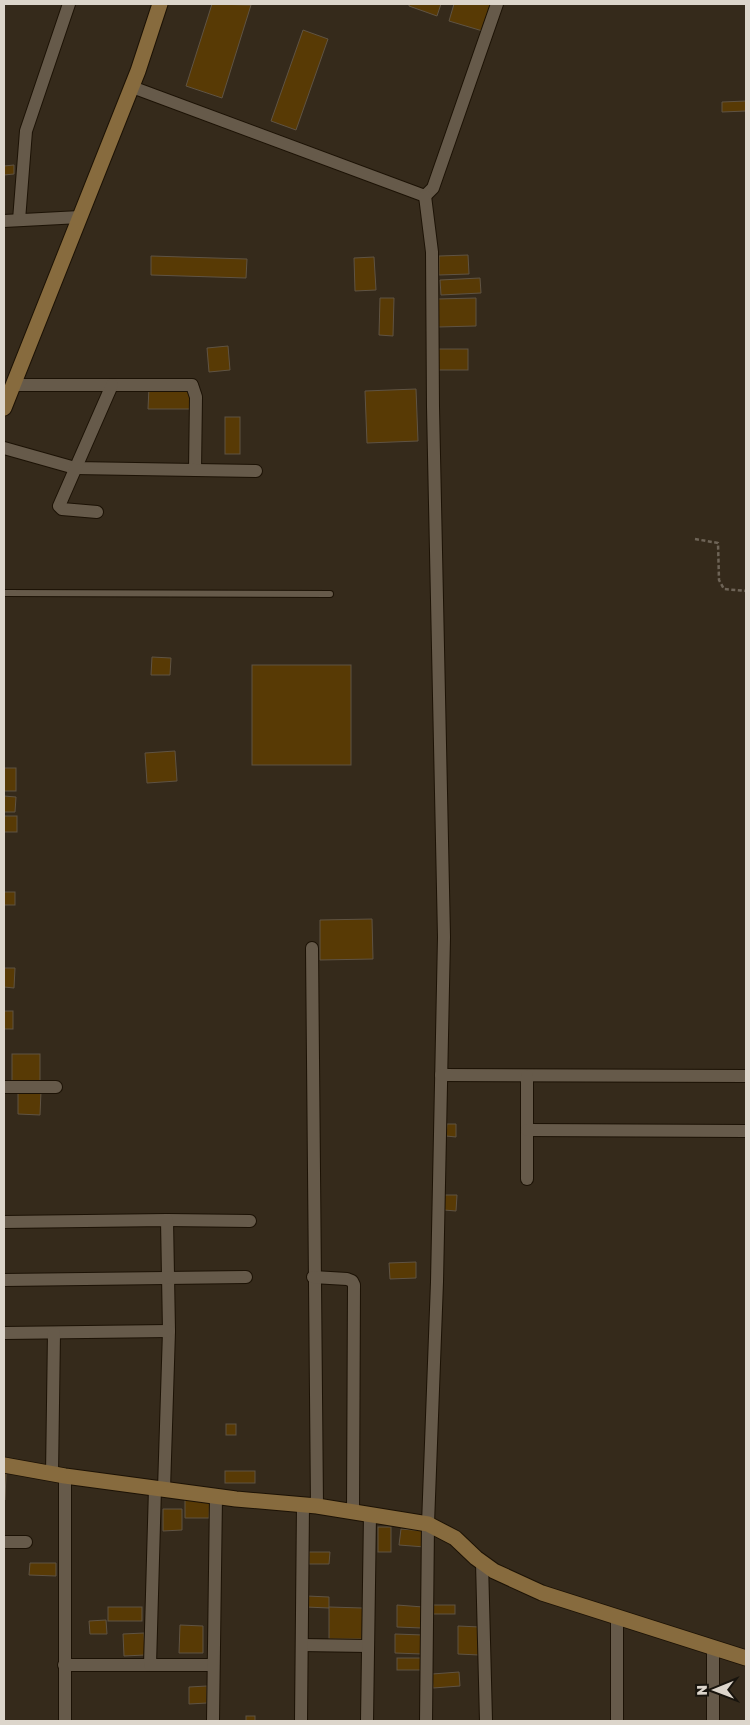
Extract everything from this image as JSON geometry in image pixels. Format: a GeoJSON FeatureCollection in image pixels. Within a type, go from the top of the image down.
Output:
{"type":"FeatureCollection","features":[{"type":"Feature","properties":{"kind":"street"},"geometry":{"type":"LineString","coordinates":[[19,220],[26,131],[70,4]]}},
{"type":"Feature","properties":{"kind":"street"},"geometry":{"type":"LineString","coordinates":[[4,408],[132,87],[160,4]]}},
{"type":"Feature","properties":{"kind":"street"},"geometry":{"type":"LineString","coordinates":[[425,196],[433,188],[497,4]]}},
{"type":"Feature","properties":{"kind":"street"},"geometry":{"type":"LineString","coordinates":[[132,87],[425,196]]}},
{"type":"Feature","properties":{"kind":"street"},"geometry":{"type":"LineString","coordinates":[[425,196],[432,252],[434,474],[444,937],[428,1524],[426,1721]]}},
{"type":"Feature","properties":{"kind":"street"},"geometry":{"type":"LineString","coordinates":[[4,221],[80,217]]}},
{"type":"Feature","properties":{"kind":"street"},"geometry":{"type":"LineString","coordinates":[[13,385],[192,385],[196,397],[195,470]]}},
{"type":"Feature","properties":{"kind":"street"},"geometry":{"type":"LineString","coordinates":[[97,512],[62,509],[59,507],[112,385]]}},
{"type":"Feature","properties":{"kind":"street"},"geometry":{"type":"LineString","coordinates":[[4,448],[75,468],[256,471]]}},
{"type":"Feature","properties":{"kind":"street"},"geometry":{"type":"LineString","coordinates":[[301,1721],[302,1645],[310,1506],[313,1277],[312,948]]}},
{"type":"Feature","properties":{"kind":"street"},"geometry":{"type":"LineString","coordinates":[[441,1075],[746,1076]]}},
{"type":"Feature","properties":{"kind":"street"},"geometry":{"type":"LineString","coordinates":[[527,1076],[527,1180]]}},
{"type":"Feature","properties":{"kind":"street"},"geometry":{"type":"LineString","coordinates":[[4,1087],[56,1087]]}},
{"type":"Feature","properties":{"kind":"street"},"geometry":{"type":"LineString","coordinates":[[527,1130],[746,1131]]}},
{"type":"Feature","properties":{"kind":"street"},"geometry":{"type":"LineString","coordinates":[[150,1665],[169,1331],[167,1220]]}},
{"type":"Feature","properties":{"kind":"street"},"geometry":{"type":"LineString","coordinates":[[4,1222],[250,1221]]}},
{"type":"Feature","properties":{"kind":"street"},"geometry":{"type":"LineString","coordinates":[[4,1280],[246,1277]]}},
{"type":"Feature","properties":{"kind":"street"},"geometry":{"type":"LineString","coordinates":[[313,1277],[347,1279],[354,1286],[353,1512]]}},
{"type":"Feature","properties":{"kind":"street"},"geometry":{"type":"LineString","coordinates":[[4,1333],[169,1331]]}},
{"type":"Feature","properties":{"kind":"street"},"geometry":{"type":"LineString","coordinates":[[54,1333],[65,1721]]}},
{"type":"Feature","properties":{"kind":"street"},"geometry":{"type":"LineString","coordinates":[[4,1465],[159,1489],[310,1506],[428,1524],[455,1538],[482,1562],[513,1581],[542,1593],[746,1658]]}},
{"type":"Feature","properties":{"kind":"street"},"geometry":{"type":"LineString","coordinates":[[213,1721],[212,1665],[216,1496]]}},
{"type":"Feature","properties":{"kind":"street"},"geometry":{"type":"LineString","coordinates":[[367,1721],[370,1515]]}},
{"type":"Feature","properties":{"kind":"street"},"geometry":{"type":"LineString","coordinates":[[4,1542],[26,1542]]}},
{"type":"Feature","properties":{"kind":"street"},"geometry":{"type":"LineString","coordinates":[[482,1562],[486,1721]]}},
{"type":"Feature","properties":{"kind":"street"},"geometry":{"type":"LineString","coordinates":[[617,1617],[617,1721]]}},
{"type":"Feature","properties":{"kind":"street"},"geometry":{"type":"LineString","coordinates":[[302,1645],[368,1646]]}},
{"type":"Feature","properties":{"kind":"street"},"geometry":{"type":"LineString","coordinates":[[713,1647],[713,1721]]}},
{"type":"Feature","properties":{"kind":"street"},"geometry":{"type":"LineString","coordinates":[[64,1664],[212,1665]]}},
{"type":"Feature","properties":{"kind":"lane"},"geometry":{"type":"LineString","coordinates":[[4,593],[330,594]]}},
{"type":"Feature","properties":{"kind":"path"},"geometry":{"type":"LineString","coordinates":[[695,539],[718,543],[719,580],[724,590],[746,591]]}},
{"type":"Feature","properties":{"kind":"building"},"geometry":{"type":"Polygon","coordinates":[[[212,4],[251,5],[222,98],[186,86],[212,4]]]}},
{"type":"Feature","properties":{"kind":"building"},"geometry":{"type":"Polygon","coordinates":[[[409,4],[441,4],[437,16],[409,6],[409,4]]]}},
{"type":"Feature","properties":{"kind":"building"},"geometry":{"type":"Polygon","coordinates":[[[454,4],[494,4],[486,32],[449,21],[454,4]]]}},
{"type":"Feature","properties":{"kind":"building"},"geometry":{"type":"Polygon","coordinates":[[[303,30],[328,39],[296,130],[271,121],[303,30]]]}},
{"type":"Feature","properties":{"kind":"building"},"geometry":{"type":"Polygon","coordinates":[[[746,101],[746,111],[722,112],[722,102],[746,101]]]}},
{"type":"Feature","properties":{"kind":"building"},"geometry":{"type":"Polygon","coordinates":[[[14,165],[14,174],[4,175],[4,166],[14,165]]]}},
{"type":"Feature","properties":{"kind":"building"},"geometry":{"type":"Polygon","coordinates":[[[468,255],[469,274],[439,275],[439,256],[468,255]]]}},
{"type":"Feature","properties":{"kind":"building"},"geometry":{"type":"Polygon","coordinates":[[[151,256],[247,259],[246,278],[151,275],[151,256]]]}},
{"type":"Feature","properties":{"kind":"building"},"geometry":{"type":"Polygon","coordinates":[[[374,257],[376,290],[355,291],[354,258],[374,257]]]}},
{"type":"Feature","properties":{"kind":"building"},"geometry":{"type":"Polygon","coordinates":[[[480,278],[481,293],[441,295],[440,280],[480,278]]]}},
{"type":"Feature","properties":{"kind":"building"},"geometry":{"type":"Polygon","coordinates":[[[380,298],[394,298],[393,336],[379,335],[380,298]]]}},
{"type":"Feature","properties":{"kind":"building"},"geometry":{"type":"Polygon","coordinates":[[[476,298],[476,326],[438,327],[437,299],[476,298]]]}},
{"type":"Feature","properties":{"kind":"building"},"geometry":{"type":"Polygon","coordinates":[[[228,346],[230,370],[209,372],[207,348],[228,346]]]}},
{"type":"Feature","properties":{"kind":"building"},"geometry":{"type":"Polygon","coordinates":[[[438,349],[468,349],[468,370],[438,370],[438,349]]]}},
{"type":"Feature","properties":{"kind":"building"},"geometry":{"type":"Polygon","coordinates":[[[149,387],[190,387],[190,409],[148,409],[149,387]]]}},
{"type":"Feature","properties":{"kind":"building"},"geometry":{"type":"Polygon","coordinates":[[[416,389],[418,441],[367,443],[365,391],[416,389]]]}},
{"type":"Feature","properties":{"kind":"building"},"geometry":{"type":"Polygon","coordinates":[[[225,417],[240,417],[240,454],[225,454],[225,417]]]}},
{"type":"Feature","properties":{"kind":"building"},"geometry":{"type":"Polygon","coordinates":[[[152,657],[171,658],[170,675],[151,675],[152,657]]]}},
{"type":"Feature","properties":{"kind":"building"},"geometry":{"type":"Polygon","coordinates":[[[252,665],[351,665],[351,765],[252,765],[252,665]]]}},
{"type":"Feature","properties":{"kind":"building"},"geometry":{"type":"Polygon","coordinates":[[[175,751],[177,781],[147,783],[145,753],[175,751]]]}},
{"type":"Feature","properties":{"kind":"building"},"geometry":{"type":"Polygon","coordinates":[[[4,768],[16,768],[16,791],[4,791],[4,768]]]}},
{"type":"Feature","properties":{"kind":"building"},"geometry":{"type":"Polygon","coordinates":[[[4,796],[16,797],[15,812],[4,812],[4,796]]]}},
{"type":"Feature","properties":{"kind":"building"},"geometry":{"type":"Polygon","coordinates":[[[4,816],[17,816],[17,832],[4,832],[4,816]]]}},
{"type":"Feature","properties":{"kind":"building"},"geometry":{"type":"Polygon","coordinates":[[[4,892],[15,892],[15,905],[4,905],[4,892]]]}},
{"type":"Feature","properties":{"kind":"building"},"geometry":{"type":"Polygon","coordinates":[[[372,919],[373,959],[320,960],[320,920],[372,919]]]}},
{"type":"Feature","properties":{"kind":"building"},"geometry":{"type":"Polygon","coordinates":[[[4,968],[15,968],[14,988],[4,987],[4,968]]]}},
{"type":"Feature","properties":{"kind":"building"},"geometry":{"type":"Polygon","coordinates":[[[4,1011],[13,1011],[13,1029],[4,1029],[4,1011]]]}},
{"type":"Feature","properties":{"kind":"building"},"geometry":{"type":"Polygon","coordinates":[[[12,1054],[40,1054],[40,1081],[12,1081],[12,1054]]]}},
{"type":"Feature","properties":{"kind":"building"},"geometry":{"type":"Polygon","coordinates":[[[18,1091],[41,1091],[40,1115],[18,1114],[18,1091]]]}},
{"type":"Feature","properties":{"kind":"building"},"geometry":{"type":"Polygon","coordinates":[[[447,1124],[456,1124],[456,1137],[446,1136],[447,1124]]]}},
{"type":"Feature","properties":{"kind":"building"},"geometry":{"type":"Polygon","coordinates":[[[444,1195],[457,1195],[456,1211],[444,1210],[444,1195]]]}},
{"type":"Feature","properties":{"kind":"building"},"geometry":{"type":"Polygon","coordinates":[[[416,1262],[416,1278],[390,1279],[389,1263],[416,1262]]]}},
{"type":"Feature","properties":{"kind":"building"},"geometry":{"type":"Polygon","coordinates":[[[226,1424],[236,1424],[236,1435],[226,1435],[226,1424]]]}},
{"type":"Feature","properties":{"kind":"building"},"geometry":{"type":"Polygon","coordinates":[[[225,1471],[255,1471],[255,1483],[225,1483],[225,1471]]]}},
{"type":"Feature","properties":{"kind":"building"},"geometry":{"type":"Polygon","coordinates":[[[4,1473],[6,1473],[5,1500],[4,1500],[4,1473]]]}},
{"type":"Feature","properties":{"kind":"building"},"geometry":{"type":"Polygon","coordinates":[[[185,1496],[210,1496],[209,1518],[185,1518],[185,1496]]]}},
{"type":"Feature","properties":{"kind":"building"},"geometry":{"type":"Polygon","coordinates":[[[163,1509],[182,1509],[182,1530],[163,1531],[163,1509]]]}},
{"type":"Feature","properties":{"kind":"building"},"geometry":{"type":"Polygon","coordinates":[[[378,1527],[391,1527],[391,1552],[378,1552],[378,1527]]]}},
{"type":"Feature","properties":{"kind":"building"},"geometry":{"type":"Polygon","coordinates":[[[401,1529],[426,1531],[425,1547],[399,1545],[401,1529]]]}},
{"type":"Feature","properties":{"kind":"building"},"geometry":{"type":"Polygon","coordinates":[[[309,1552],[330,1552],[329,1564],[309,1564],[309,1552]]]}},
{"type":"Feature","properties":{"kind":"building"},"geometry":{"type":"Polygon","coordinates":[[[30,1563],[56,1563],[56,1576],[29,1575],[30,1563]]]}},
{"type":"Feature","properties":{"kind":"building"},"geometry":{"type":"Polygon","coordinates":[[[307,1596],[329,1597],[329,1608],[306,1607],[307,1596]]]}},
{"type":"Feature","properties":{"kind":"building"},"geometry":{"type":"Polygon","coordinates":[[[397,1605],[423,1607],[422,1628],[397,1627],[397,1605]]]}},
{"type":"Feature","properties":{"kind":"building"},"geometry":{"type":"Polygon","coordinates":[[[433,1605],[455,1605],[455,1614],[433,1614],[433,1605]]]}},
{"type":"Feature","properties":{"kind":"building"},"geometry":{"type":"Polygon","coordinates":[[[108,1607],[142,1607],[142,1621],[108,1621],[108,1607]]]}},
{"type":"Feature","properties":{"kind":"building"},"geometry":{"type":"Polygon","coordinates":[[[329,1607],[363,1608],[362,1639],[329,1639],[329,1607]]]}},
{"type":"Feature","properties":{"kind":"building"},"geometry":{"type":"Polygon","coordinates":[[[106,1620],[107,1634],[90,1634],[89,1621],[106,1620]]]}},
{"type":"Feature","properties":{"kind":"building"},"geometry":{"type":"Polygon","coordinates":[[[180,1625],[203,1626],[203,1653],[179,1653],[180,1625]]]}},
{"type":"Feature","properties":{"kind":"building"},"geometry":{"type":"Polygon","coordinates":[[[458,1626],[480,1627],[479,1655],[458,1654],[458,1626]]]}},
{"type":"Feature","properties":{"kind":"building"},"geometry":{"type":"Polygon","coordinates":[[[144,1633],[145,1655],[124,1656],[123,1634],[144,1633]]]}},
{"type":"Feature","properties":{"kind":"building"},"geometry":{"type":"Polygon","coordinates":[[[395,1634],[423,1635],[422,1654],[395,1653],[395,1634]]]}},
{"type":"Feature","properties":{"kind":"building"},"geometry":{"type":"Polygon","coordinates":[[[397,1658],[425,1658],[425,1670],[397,1670],[397,1658]]]}},
{"type":"Feature","properties":{"kind":"building"},"geometry":{"type":"Polygon","coordinates":[[[459,1672],[460,1686],[433,1688],[432,1674],[459,1672]]]}},
{"type":"Feature","properties":{"kind":"building"},"geometry":{"type":"Polygon","coordinates":[[[207,1686],[207,1703],[189,1704],[189,1687],[207,1686]]]}},
{"type":"Feature","properties":{"kind":"building"},"geometry":{"type":"Polygon","coordinates":[[[246,1716],[255,1716],[255,1721],[246,1721],[246,1716]]]}}]}
